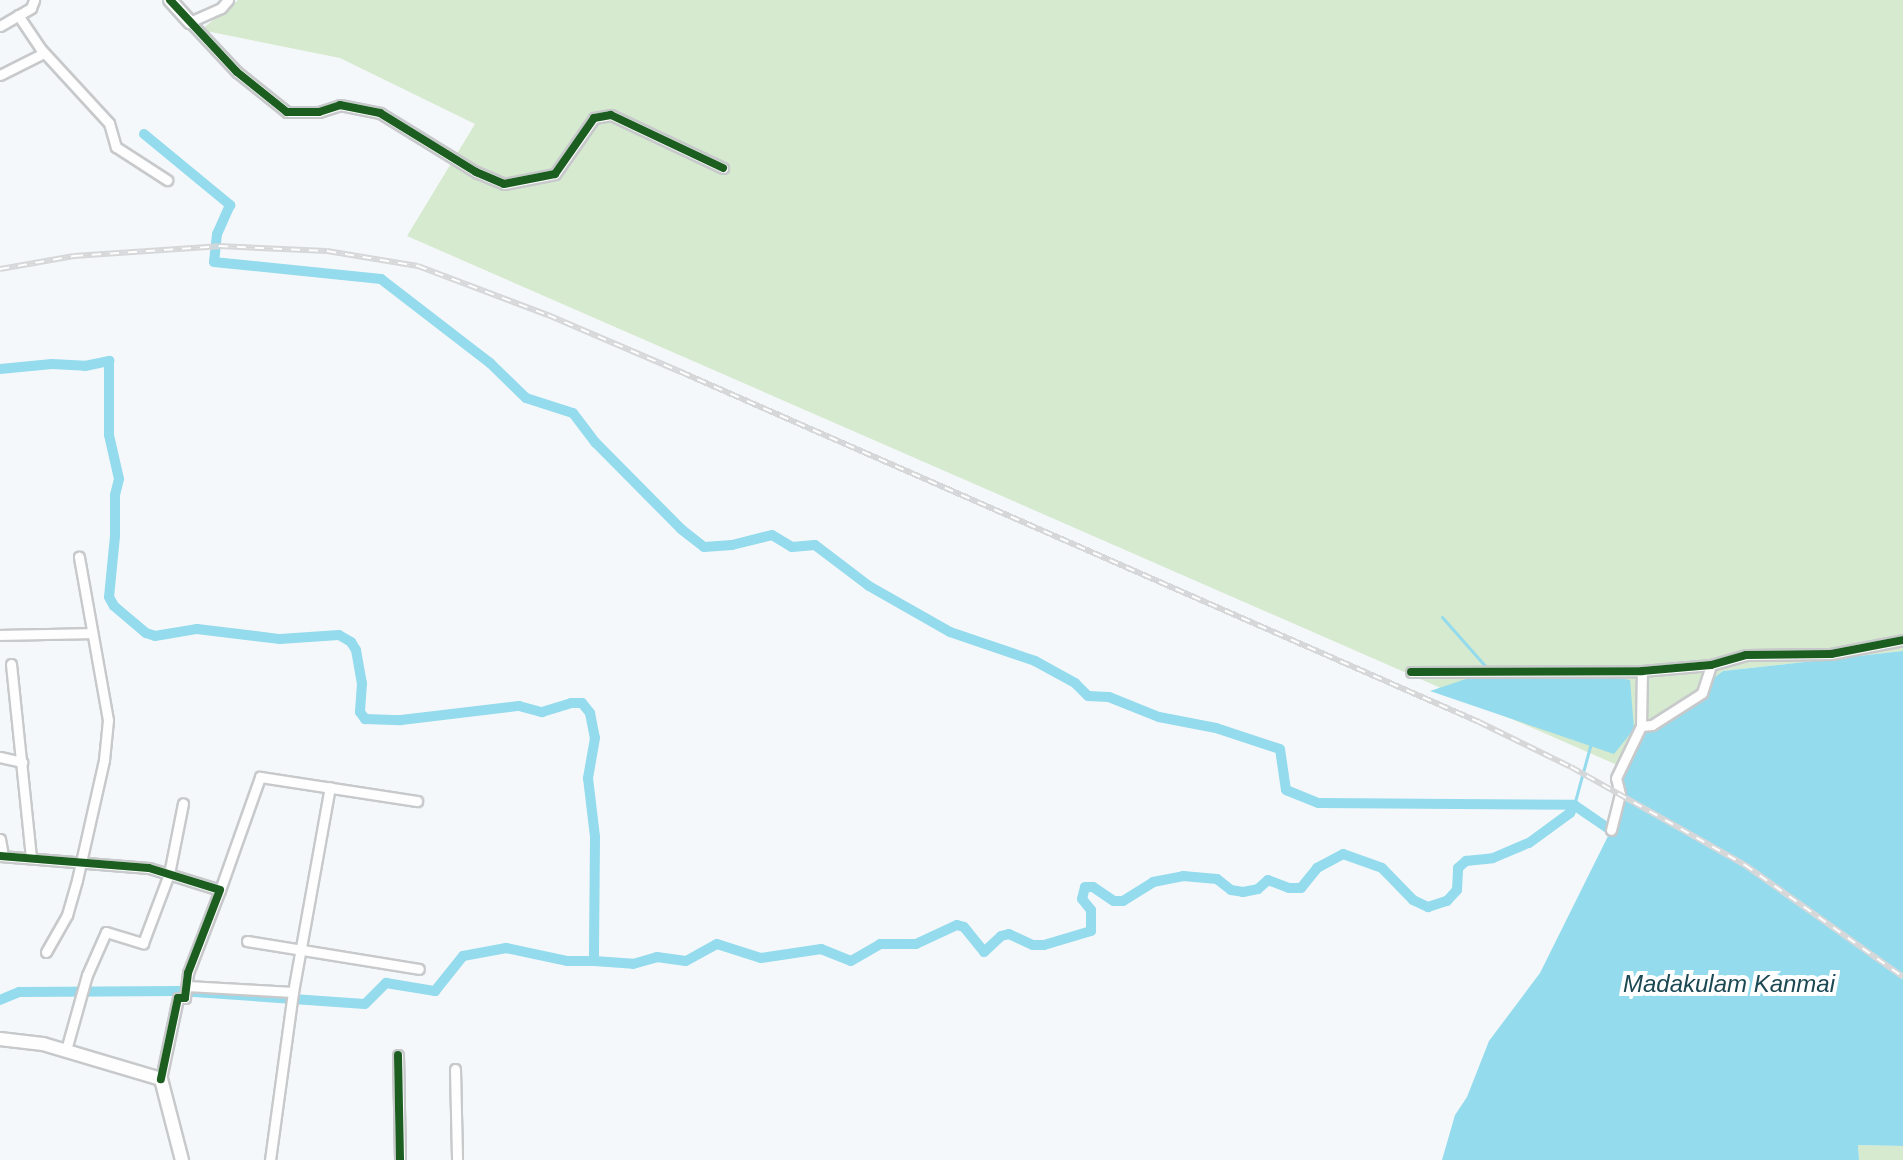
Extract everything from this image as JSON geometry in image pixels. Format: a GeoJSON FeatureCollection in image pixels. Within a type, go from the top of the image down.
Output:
{"type":"FeatureCollection","features":[{"type":"Feature","properties":{"kind":"street"},"geometry":{"type":"LineString","coordinates":[[0,26],[31,8],[34,0]]}},
{"type":"Feature","properties":{"kind":"street"},"geometry":{"type":"LineString","coordinates":[[170,0],[237,72],[287,112],[319,112],[340,105],[380,113],[476,172],[504,184],[555,174],[594,118],[611,115],[723,168]]}},
{"type":"Feature","properties":{"kind":"street"},"geometry":{"type":"LineString","coordinates":[[190,22],[221,8],[228,0]]}},
{"type":"Feature","properties":{"kind":"street"},"geometry":{"type":"LineString","coordinates":[[18,15],[44,53],[109,123],[121,152],[167,180]]}},
{"type":"Feature","properties":{"kind":"street"},"geometry":{"type":"LineString","coordinates":[[0,75],[44,53]]}},
{"type":"Feature","properties":{"kind":"street"},"geometry":{"type":"LineString","coordinates":[[46,952],[67,915],[104,760],[108,720],[79,557]]}},
{"type":"Feature","properties":{"kind":"street"},"geometry":{"type":"LineString","coordinates":[[0,635],[92,633]]}},
{"type":"Feature","properties":{"kind":"street"},"geometry":{"type":"LineString","coordinates":[[1411,672],[1642,671],[1711,665],[1746,655],[1831,654],[1903,640]]}},
{"type":"Feature","properties":{"kind":"street"},"geometry":{"type":"LineString","coordinates":[[11,664],[31,858]]}},
{"type":"Feature","properties":{"kind":"street"},"geometry":{"type":"LineString","coordinates":[[1641,726],[1652,725],[1702,693],[1711,665]]}},
{"type":"Feature","properties":{"kind":"street"},"geometry":{"type":"LineString","coordinates":[[1611,830],[1620,794],[1616,778],[1641,726],[1642,671]]}},
{"type":"Feature","properties":{"kind":"street"},"geometry":{"type":"LineString","coordinates":[[0,757],[22,762]]}},
{"type":"Feature","properties":{"kind":"street"},"geometry":{"type":"LineString","coordinates":[[182,1160],[161,1079],[178,998],[185,998],[188,973],[260,777],[417,801]]}},
{"type":"Feature","properties":{"kind":"street"},"geometry":{"type":"LineString","coordinates":[[270,1160],[293,992],[330,787]]}},
{"type":"Feature","properties":{"kind":"street"},"geometry":{"type":"LineString","coordinates":[[66,1050],[87,975],[106,932],[143,943],[169,874],[183,803]]}},
{"type":"Feature","properties":{"kind":"street"},"geometry":{"type":"LineString","coordinates":[[0,839],[2,856],[149,868],[220,890]]}},
{"type":"Feature","properties":{"kind":"street"},"geometry":{"type":"LineString","coordinates":[[247,941],[419,969]]}},
{"type":"Feature","properties":{"kind":"street"},"geometry":{"type":"LineString","coordinates":[[187,986],[293,992]]}},
{"type":"Feature","properties":{"kind":"street"},"geometry":{"type":"LineString","coordinates":[[0,1039],[66,1050],[161,1079]]}},
{"type":"Feature","properties":{"kind":"street"},"geometry":{"type":"LineString","coordinates":[[398,1055],[400,1160]]}},
{"type":"Feature","properties":{"kind":"street"},"geometry":{"type":"LineString","coordinates":[[455,1069],[457,1160]]}},
{"type":"Feature","properties":{"kind":"green space"},"geometry":{"type":"Polygon","coordinates":[[[238,0],[1903,0],[1903,651],[1723,671],[1624,768],[407,236],[475,124],[340,58],[201,30],[238,0]]]}},
{"type":"Feature","properties":{"kind":"green space"},"geometry":{"type":"Polygon","coordinates":[[[1858,1145],[1903,1146],[1903,1160],[1859,1160],[1858,1145]]]}},
{"type":"Feature","properties":{"kind":"water","name":"Madakulam Kanmai"},"geometry":{"type":"Polygon","coordinates":[[[1903,651],[1903,1146],[1858,1145],[1859,1160],[1442,1160],[1455,1115],[1467,1097],[1489,1041],[1540,973],[1615,822],[1624,768],[1648,730],[1723,671],[1903,651]]]}},
{"type":"Feature","properties":{"kind":"water"},"geometry":{"type":"Polygon","coordinates":[[[1490,671],[1599,674],[1630,680],[1634,729],[1614,754],[1430,691],[1490,671]]]}},
{"type":"Feature","properties":{"kind":"waterway"},"geometry":{"type":"LineString","coordinates":[[144,134],[230,205],[217,234],[214,262],[381,279],[490,363],[526,398],[573,413],[596,443],[681,529],[704,547],[732,545],[772,535],[792,547],[815,545],[869,586],[950,632],[1035,661],[1075,683],[1088,696],[1109,697],[1159,717],[1216,728],[1280,749],[1286,790],[1319,803],[1574,805]]}},
{"type":"Feature","properties":{"kind":"waterway"},"geometry":{"type":"LineString","coordinates":[[0,369],[52,364],[85,366],[109,361],[109,435],[119,479],[115,495],[115,536],[109,597],[114,606],[146,633],[155,636],[197,629],[280,639],[339,635],[351,642],[356,650],[362,683],[360,712],[365,719],[401,720],[519,706],[542,712],[571,703],[582,703],[590,713],[595,738],[588,778],[595,837],[594,961],[633,964],[657,957],[686,961],[717,944],[761,958],[821,949],[851,961],[880,944],[916,944],[957,925],[964,927],[984,952],[1001,936],[1009,934],[1033,945],[1044,945],[1091,931],[1091,910],[1082,899],[1085,887],[1093,887],[1114,901],[1123,901],[1153,882],[1183,876],[1217,879],[1231,890],[1243,892],[1258,889],[1268,880],[1289,888],[1301,888],[1317,868],[1343,854],[1382,868],[1413,900],[1428,907],[1447,901],[1457,890],[1458,868],[1466,861],[1493,858],[1529,843],[1570,813],[1574,805],[1618,835]]}},
{"type":"Feature","properties":{"kind":"waterway"},"geometry":{"type":"LineString","coordinates":[[1442,617],[1487,668]]}},
{"type":"Feature","properties":{"kind":"waterway"},"geometry":{"type":"LineString","coordinates":[[1574,805],[1591,743]]}},
{"type":"Feature","properties":{"kind":"waterway"},"geometry":{"type":"LineString","coordinates":[[0,1000],[19,992],[180,991],[365,1004],[386,983],[435,991],[463,956],[506,948],[567,961],[594,961]]}},
{"type":"Feature","properties":{"kind":"railway"},"geometry":{"type":"LineString","coordinates":[[0,269],[74,256],[219,246],[327,251],[418,266],[548,315],[681,372],[1479,722],[1571,767],[1745,865],[1903,977]]}},
{"type":"Feature","properties":{"kind":"cycle path"},"geometry":{"type":"LineString","coordinates":[[170,0],[237,72],[287,112],[319,112],[340,105],[380,113],[476,172],[504,184],[555,174],[594,118],[611,115],[723,168]]}},
{"type":"Feature","properties":{"kind":"cycle path"},"geometry":{"type":"LineString","coordinates":[[1411,672],[1642,671],[1711,665],[1746,655],[1831,654],[1903,640]]}},
{"type":"Feature","properties":{"kind":"cycle path"},"geometry":{"type":"LineString","coordinates":[[0,856],[149,868],[220,890],[188,973],[185,998],[178,998],[161,1079]]}},
{"type":"Feature","properties":{"kind":"cycle path"},"geometry":{"type":"LineString","coordinates":[[398,1055],[400,1160]]}}]}
